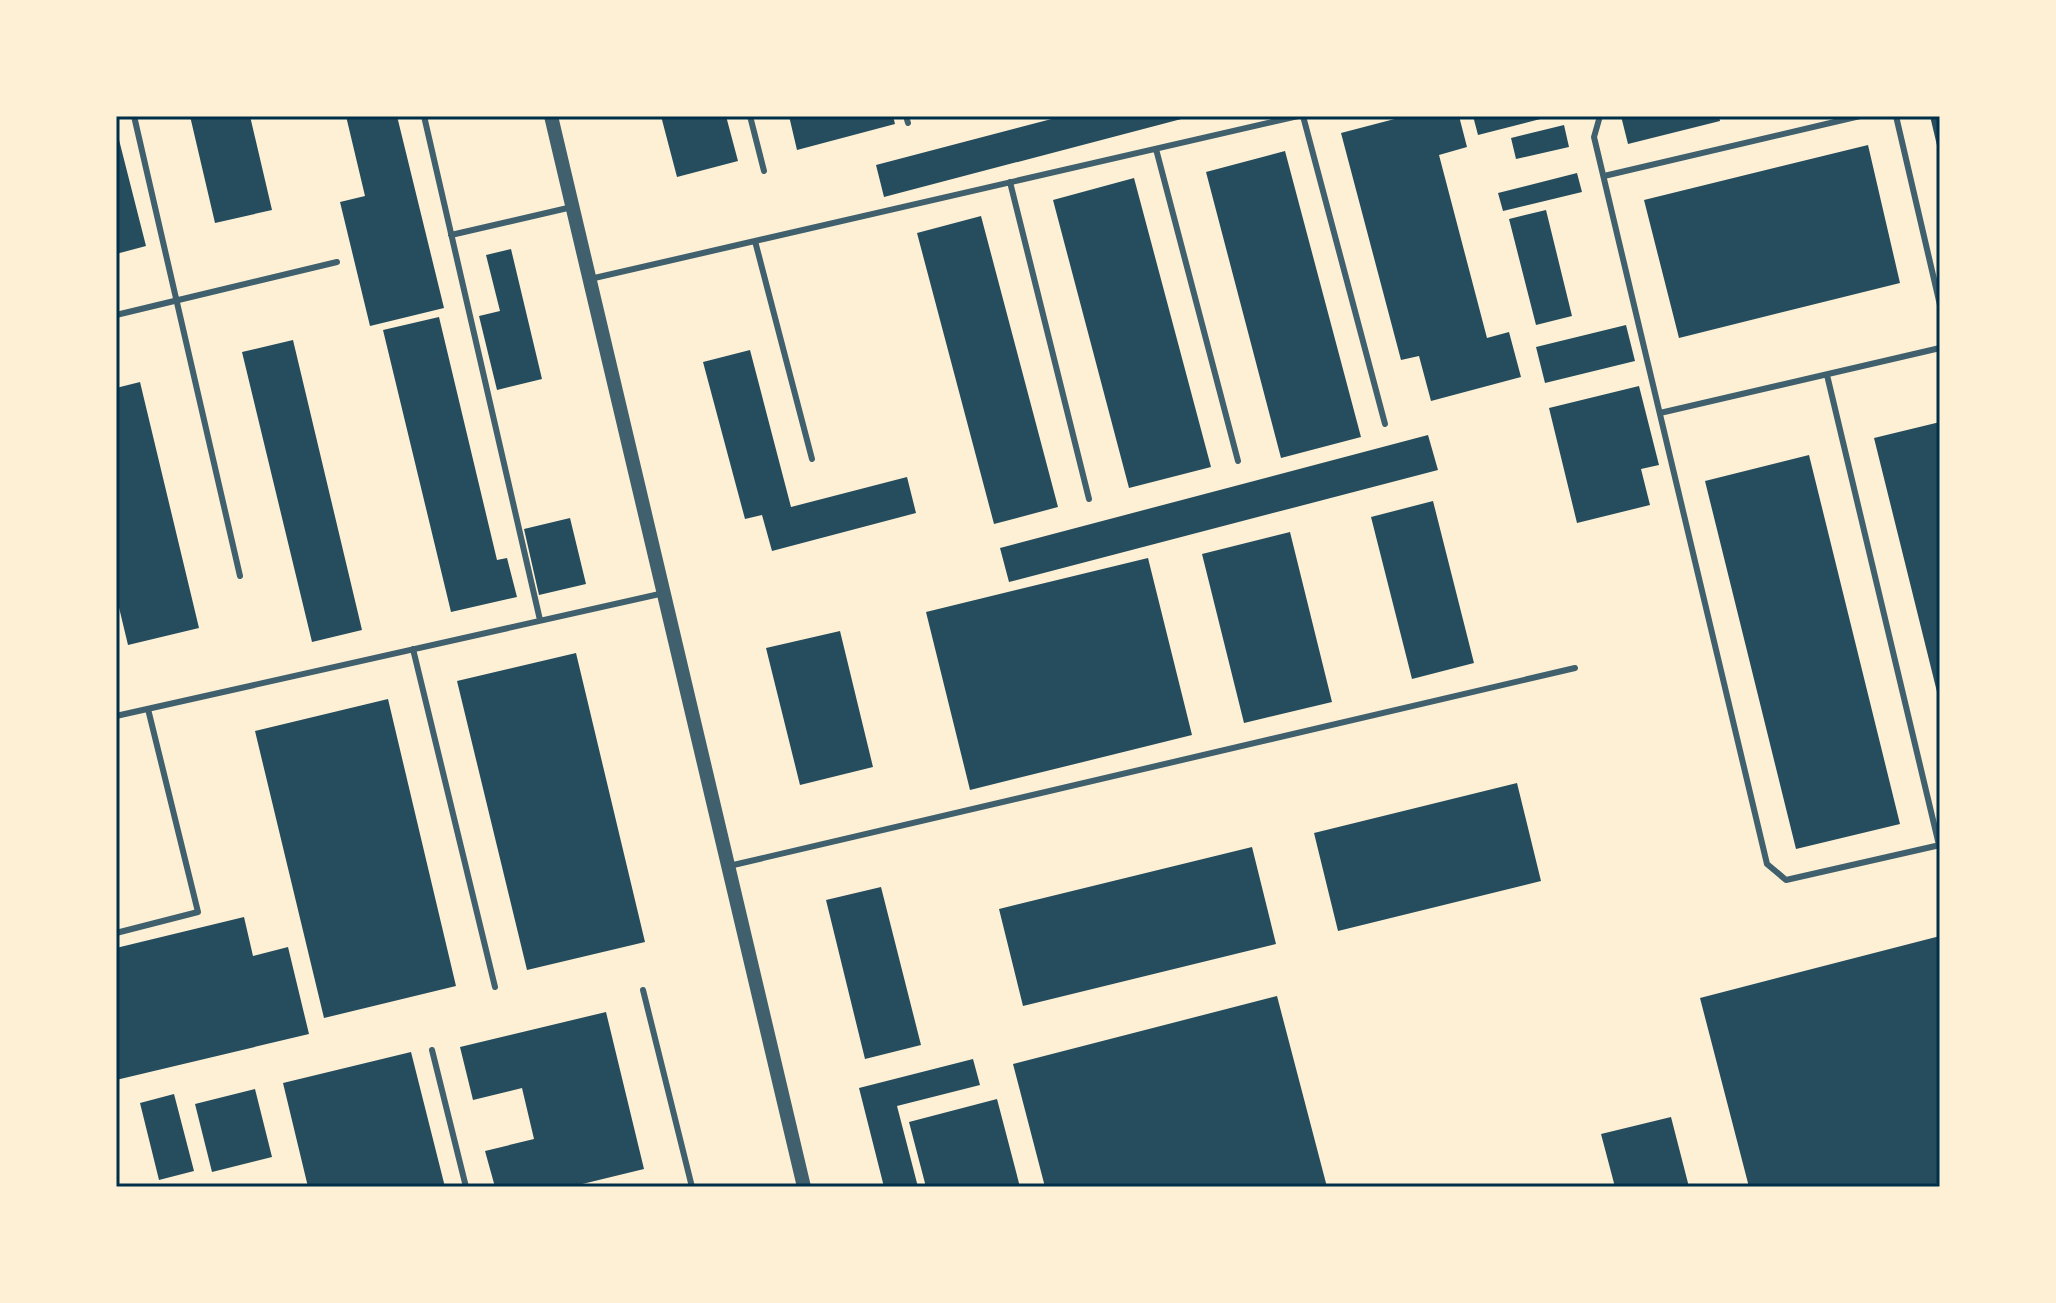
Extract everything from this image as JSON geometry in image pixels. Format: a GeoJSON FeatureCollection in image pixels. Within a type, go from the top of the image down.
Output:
{"type":"FeatureCollection","features":[{"type":"Feature","properties":{"kind":"street"},"geometry":{"type":"LineString","coordinates":[[551,116],[804,1187]]}},
{"type":"Feature","properties":{"kind":"lane"},"geometry":{"type":"LineString","coordinates":[[134,116],[240,576]]}},
{"type":"Feature","properties":{"kind":"lane"},"geometry":{"type":"LineString","coordinates":[[424,116],[540,620]]}},
{"type":"Feature","properties":{"kind":"lane"},"geometry":{"type":"LineString","coordinates":[[750,116],[764,171]]}},
{"type":"Feature","properties":{"kind":"lane"},"geometry":{"type":"LineString","coordinates":[[590,279],[1300,116],[1385,424]]}},
{"type":"Feature","properties":{"kind":"lane"},"geometry":{"type":"LineString","coordinates":[[1600,116],[1594,137],[1767,864],[1786,880],[1939,845],[1827,375]]}},
{"type":"Feature","properties":{"kind":"lane"},"geometry":{"type":"LineString","coordinates":[[1604,176],[1860,116]]}},
{"type":"Feature","properties":{"kind":"lane"},"geometry":{"type":"LineString","coordinates":[[1896,116],[1940,305]]}},
{"type":"Feature","properties":{"kind":"lane"},"geometry":{"type":"LineString","coordinates":[[1156,149],[1238,461]]}},
{"type":"Feature","properties":{"kind":"lane"},"geometry":{"type":"LineString","coordinates":[[1010,182],[1089,499]]}},
{"type":"Feature","properties":{"kind":"lane"},"geometry":{"type":"LineString","coordinates":[[451,235],[572,207]]}},
{"type":"Feature","properties":{"kind":"lane"},"geometry":{"type":"LineString","coordinates":[[755,241],[812,459]]}},
{"type":"Feature","properties":{"kind":"lane"},"geometry":{"type":"LineString","coordinates":[[116,315],[337,262]]}},
{"type":"Feature","properties":{"kind":"lane"},"geometry":{"type":"LineString","coordinates":[[1660,413],[1940,348]]}},
{"type":"Feature","properties":{"kind":"lane"},"geometry":{"type":"LineString","coordinates":[[116,716],[664,593]]}},
{"type":"Feature","properties":{"kind":"lane"},"geometry":{"type":"LineString","coordinates":[[413,649],[495,987]]}},
{"type":"Feature","properties":{"kind":"lane"},"geometry":{"type":"LineString","coordinates":[[729,866],[1575,668]]}},
{"type":"Feature","properties":{"kind":"lane"},"geometry":{"type":"LineString","coordinates":[[116,933],[198,912],[148,709]]}},
{"type":"Feature","properties":{"kind":"lane"},"geometry":{"type":"LineString","coordinates":[[643,990],[692,1187]]}},
{"type":"Feature","properties":{"kind":"lane"},"geometry":{"type":"LineString","coordinates":[[432,1050],[466,1187]]}},
{"type":"Feature","properties":{"kind":"building"},"geometry":{"type":"Polygon","coordinates":[[[190,116],[250,116],[272,210],[215,223],[190,116]]]}},
{"type":"Feature","properties":{"kind":"building"},"geometry":{"type":"Polygon","coordinates":[[[346,116],[397,116],[444,308],[370,326],[340,202],[365,196],[346,116]]]}},
{"type":"Feature","properties":{"kind":"building"},"geometry":{"type":"Polygon","coordinates":[[[661,116],[726,116],[738,161],[677,177],[661,116]]]}},
{"type":"Feature","properties":{"kind":"building"},"geometry":{"type":"Polygon","coordinates":[[[789,116],[893,116],[895,124],[797,150],[789,116]]]}},
{"type":"Feature","properties":{"kind":"building"},"geometry":{"type":"Polygon","coordinates":[[[1063,116],[1189,117],[884,197],[876,165],[1063,116]]]}},
{"type":"Feature","properties":{"kind":"building"},"geometry":{"type":"Polygon","coordinates":[[[1406,116],[1459,116],[1467,147],[1439,155],[1487,338],[1509,332],[1521,377],[1431,401],[1419,356],[1401,360],[1341,133],[1406,116]]]}},
{"type":"Feature","properties":{"kind":"building"},"geometry":{"type":"Polygon","coordinates":[[[1473,116],[1548,116],[1548,117],[1478,135],[1473,116]]]}},
{"type":"Feature","properties":{"kind":"building"},"geometry":{"type":"Polygon","coordinates":[[[1621,116],[1719,116],[1720,121],[1628,144],[1621,116]]]}},
{"type":"Feature","properties":{"kind":"building"},"geometry":{"type":"Polygon","coordinates":[[[1930,116],[1940,116],[1940,154],[1939,154],[1930,116]]]}},
{"type":"Feature","properties":{"kind":"building"},"geometry":{"type":"Polygon","coordinates":[[[1564,125],[1569,147],[1516,159],[1511,138],[1564,125]]]}},
{"type":"Feature","properties":{"kind":"building"},"geometry":{"type":"Polygon","coordinates":[[[116,128],[146,246],[116,254],[116,128]]]}},
{"type":"Feature","properties":{"kind":"building"},"geometry":{"type":"Polygon","coordinates":[[[1868,145],[1900,283],[1679,338],[1644,200],[1868,145]]]}},
{"type":"Feature","properties":{"kind":"building"},"geometry":{"type":"Polygon","coordinates":[[[1285,151],[1361,437],[1281,458],[1206,172],[1285,151]]]}},
{"type":"Feature","properties":{"kind":"building"},"geometry":{"type":"Polygon","coordinates":[[[1577,173],[1582,192],[1503,211],[1498,193],[1577,173]]]}},
{"type":"Feature","properties":{"kind":"building"},"geometry":{"type":"Polygon","coordinates":[[[1134,178],[1211,467],[1129,488],[1053,200],[1134,178]]]}},
{"type":"Feature","properties":{"kind":"building"},"geometry":{"type":"Polygon","coordinates":[[[1546,210],[1572,316],[1536,325],[1509,219],[1546,210]]]}},
{"type":"Feature","properties":{"kind":"building"},"geometry":{"type":"Polygon","coordinates":[[[981,216],[1058,507],[994,524],[917,233],[981,216]]]}},
{"type":"Feature","properties":{"kind":"building"},"geometry":{"type":"Polygon","coordinates":[[[511,249],[542,379],[497,390],[479,316],[500,311],[486,255],[511,249]]]}},
{"type":"Feature","properties":{"kind":"building"},"geometry":{"type":"Polygon","coordinates":[[[439,317],[497,560],[507,558],[517,597],[451,612],[383,330],[439,317]]]}},
{"type":"Feature","properties":{"kind":"building"},"geometry":{"type":"Polygon","coordinates":[[[1626,325],[1635,361],[1545,383],[1536,347],[1626,325]]]}},
{"type":"Feature","properties":{"kind":"building"},"geometry":{"type":"Polygon","coordinates":[[[293,340],[362,630],[312,642],[242,352],[293,340]]]}},
{"type":"Feature","properties":{"kind":"building"},"geometry":{"type":"Polygon","coordinates":[[[750,350],[791,507],[907,477],[916,513],[772,551],[762,515],[745,519],[703,362],[750,350]]]}},
{"type":"Feature","properties":{"kind":"building"},"geometry":{"type":"Polygon","coordinates":[[[140,382],[199,628],[128,645],[116,595],[116,388],[140,382]]]}},
{"type":"Feature","properties":{"kind":"building"},"geometry":{"type":"Polygon","coordinates":[[[1639,386],[1659,465],[1641,469],[1650,505],[1577,523],[1549,408],[1639,386]]]}},
{"type":"Feature","properties":{"kind":"building"},"geometry":{"type":"Polygon","coordinates":[[[1940,422],[1940,700],[1939,700],[1874,438],[1940,422]]]}},
{"type":"Feature","properties":{"kind":"building"},"geometry":{"type":"Polygon","coordinates":[[[1428,435],[1438,470],[1009,582],[1000,548],[1428,435]]]}},
{"type":"Feature","properties":{"kind":"building"},"geometry":{"type":"Polygon","coordinates":[[[1809,455],[1900,824],[1796,849],[1705,481],[1809,455]]]}},
{"type":"Feature","properties":{"kind":"building"},"geometry":{"type":"Polygon","coordinates":[[[1433,501],[1474,663],[1412,679],[1371,517],[1433,501]]]}},
{"type":"Feature","properties":{"kind":"building"},"geometry":{"type":"Polygon","coordinates":[[[570,518],[586,584],[539,595],[524,529],[570,518]]]}},
{"type":"Feature","properties":{"kind":"building"},"geometry":{"type":"Polygon","coordinates":[[[1290,532],[1332,702],[1244,723],[1202,554],[1290,532]]]}},
{"type":"Feature","properties":{"kind":"building"},"geometry":{"type":"Polygon","coordinates":[[[1148,558],[1192,735],[970,790],[926,612],[1148,558]]]}},
{"type":"Feature","properties":{"kind":"building"},"geometry":{"type":"Polygon","coordinates":[[[840,631],[873,767],[800,785],[766,648],[840,631]]]}},
{"type":"Feature","properties":{"kind":"building"},"geometry":{"type":"Polygon","coordinates":[[[576,653],[645,942],[527,970],[457,681],[576,653]]]}},
{"type":"Feature","properties":{"kind":"building"},"geometry":{"type":"Polygon","coordinates":[[[388,699],[456,986],[324,1018],[255,731],[388,699]]]}},
{"type":"Feature","properties":{"kind":"building"},"geometry":{"type":"Polygon","coordinates":[[[1517,783],[1541,881],[1338,931],[1314,833],[1517,783]]]}},
{"type":"Feature","properties":{"kind":"building"},"geometry":{"type":"Polygon","coordinates":[[[1252,847],[1276,944],[1023,1006],[999,909],[1252,847]]]}},
{"type":"Feature","properties":{"kind":"building"},"geometry":{"type":"Polygon","coordinates":[[[881,887],[921,1045],[865,1059],[826,900],[881,887]]]}},
{"type":"Feature","properties":{"kind":"building"},"geometry":{"type":"Polygon","coordinates":[[[244,917],[253,956],[288,947],[309,1034],[116,1080],[116,948],[244,917]]]}},
{"type":"Feature","properties":{"kind":"building"},"geometry":{"type":"Polygon","coordinates":[[[1940,936],[1940,1187],[1749,1187],[1700,998],[1940,936]]]}},
{"type":"Feature","properties":{"kind":"building"},"geometry":{"type":"Polygon","coordinates":[[[1277,996],[1327,1187],[1045,1187],[1013,1064],[1277,996]]]}},
{"type":"Feature","properties":{"kind":"building"},"geometry":{"type":"Polygon","coordinates":[[[606,1012],[644,1169],[570,1187],[495,1187],[485,1151],[534,1139],[522,1088],[473,1100],[460,1047],[606,1012]]]}},
{"type":"Feature","properties":{"kind":"building"},"geometry":{"type":"Polygon","coordinates":[[[411,1052],[445,1187],[308,1187],[283,1083],[411,1052]]]}},
{"type":"Feature","properties":{"kind":"building"},"geometry":{"type":"Polygon","coordinates":[[[973,1059],[980,1085],[897,1106],[918,1187],[884,1187],[859,1088],[973,1059]]]}},
{"type":"Feature","properties":{"kind":"building"},"geometry":{"type":"Polygon","coordinates":[[[255,1089],[272,1157],[212,1172],[195,1104],[255,1089]]]}},
{"type":"Feature","properties":{"kind":"building"},"geometry":{"type":"Polygon","coordinates":[[[174,1094],[194,1171],[159,1180],[140,1103],[174,1094]]]}},
{"type":"Feature","properties":{"kind":"building"},"geometry":{"type":"Polygon","coordinates":[[[997,1099],[1020,1187],[926,1187],[909,1122],[997,1099]]]}},
{"type":"Feature","properties":{"kind":"building"},"geometry":{"type":"Polygon","coordinates":[[[1671,1117],[1689,1187],[1615,1187],[1601,1134],[1671,1117]]]}}]}
